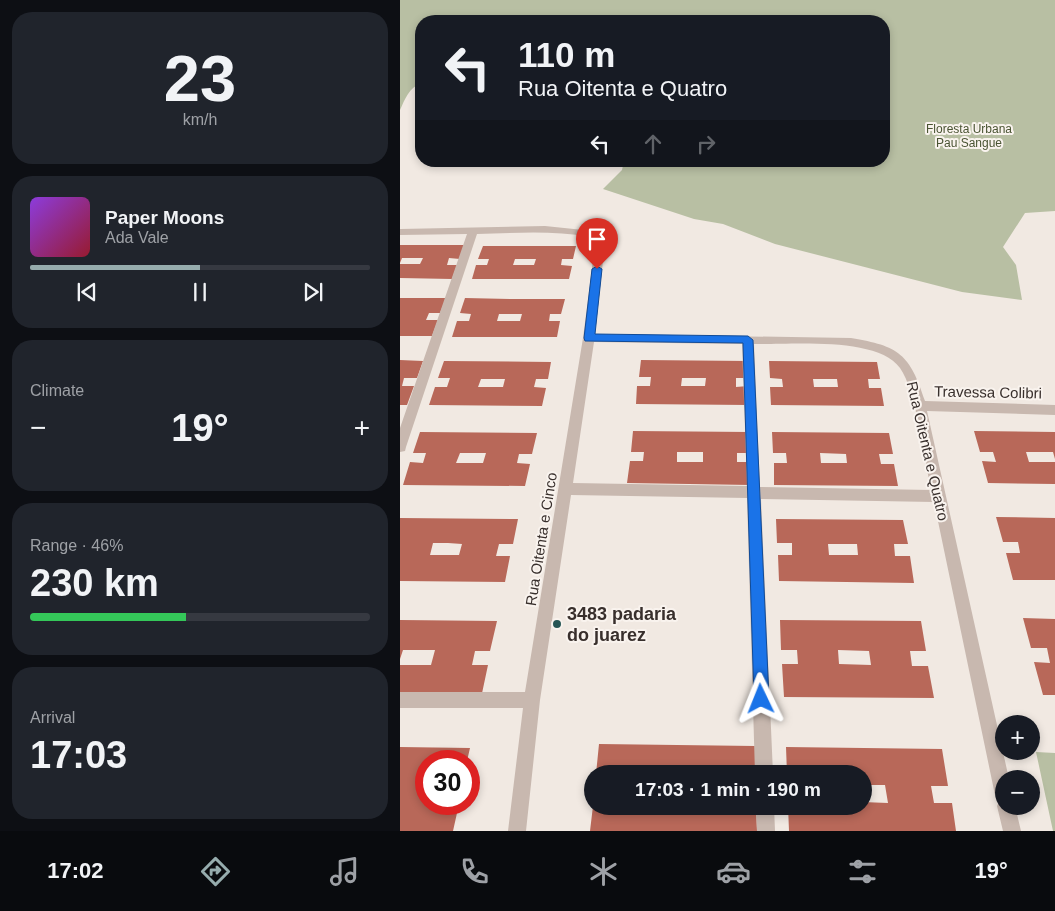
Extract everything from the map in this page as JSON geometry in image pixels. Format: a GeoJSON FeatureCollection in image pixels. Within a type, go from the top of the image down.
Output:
{"type":"FeatureCollection","features":[{"type":"Feature","properties":{"kind":"street"},"geometry":{"type":"LineString","coordinates":[[400,232],[472,230],[401,442]]}},
{"type":"Feature","properties":{"kind":"street","name":"Rua Oitenta e Cinco"},"geometry":{"type":"LineString","coordinates":[[472,230],[577,231],[593,234],[598,241],[599,252],[589,338],[532,700],[517,831]]}},
{"type":"Feature","properties":{"kind":"street","name":"Rua Oitenta e Quatro"},"geometry":{"type":"LineString","coordinates":[[589,338],[830,341],[878,348],[894,354],[904,364],[910,374],[920,406],[999,770]]}},
{"type":"Feature","properties":{"kind":"street"},"geometry":{"type":"LineString","coordinates":[[748,340],[764,765]]}},
{"type":"Feature","properties":{"kind":"street","name":"Travessa Colibri"},"geometry":{"type":"LineString","coordinates":[[920,406],[1055,410]]}},
{"type":"Feature","properties":{"kind":"street"},"geometry":{"type":"LineString","coordinates":[[565,489],[940,496]]}},
{"type":"Feature","properties":{"kind":"street"},"geometry":{"type":"LineString","coordinates":[[400,700],[532,700]]}},
{"type":"Feature","properties":{"kind":"street"},"geometry":{"type":"LineString","coordinates":[[765,815],[766,831]]}},
{"type":"Feature","properties":{"kind":"street"},"geometry":{"type":"LineString","coordinates":[[1008,815],[1012,831]]}},
{"type":"Feature","properties":{"kind":"green space","name":"Floresta Urbana Pau Sangue"},"geometry":{"type":"Polygon","coordinates":[[[400,0],[1055,0],[1055,211],[1025,213],[1003,247],[1016,265],[1022,300],[962,292],[775,244],[723,224],[694,219],[603,189],[622,170],[623,167],[890,167],[890,15],[415,15],[415,87],[410,91],[400,110],[400,0]]]}},
{"type":"Feature","properties":{"kind":"green space"},"geometry":{"type":"Polygon","coordinates":[[[1040,752],[1055,753],[1055,831],[1053,831],[1038,760],[1040,760],[1040,752]]]}},
{"type":"Feature","properties":{"kind":"building"},"geometry":{"type":"Polygon","coordinates":[[[400,245],[464,245],[460,259],[449,258],[447,265],[457,265],[452,279],[400,278],[400,264],[420,264],[423,258],[402,258],[400,263],[400,245]]]}},
{"type":"Feature","properties":{"kind":"building"},"geometry":{"type":"Polygon","coordinates":[[[483,246],[576,246],[573,259],[562,259],[561,265],[572,266],[569,279],[472,279],[476,265],[487,265],[489,259],[478,259],[483,246]],[[515,259],[513,265],[534,265],[536,259],[515,259]]]}},
{"type":"Feature","properties":{"kind":"building"},"geometry":{"type":"Polygon","coordinates":[[[400,298],[446,298],[440,313],[429,313],[426,320],[438,320],[432,336],[400,336],[400,298]]]}},
{"type":"Feature","properties":{"kind":"building"},"geometry":{"type":"Polygon","coordinates":[[[465,298],[565,299],[561,314],[550,314],[549,321],[560,321],[557,337],[452,337],[457,321],[469,321],[471,314],[460,313],[465,298]],[[499,314],[497,321],[520,321],[522,314],[499,314]]]}},
{"type":"Feature","properties":{"kind":"building"},"geometry":{"type":"Polygon","coordinates":[[[400,360],[423,361],[417,378],[404,378],[402,386],[414,386],[407,405],[400,405],[400,360]]]}},
{"type":"Feature","properties":{"kind":"building"},"geometry":{"type":"Polygon","coordinates":[[[641,360],[748,361],[749,378],[736,378],[736,387],[748,386],[749,405],[636,404],[637,386],[650,386],[651,377],[639,377],[641,360]],[[682,378],[681,386],[705,386],[706,378],[682,378]]]}},
{"type":"Feature","properties":{"kind":"building"},"geometry":{"type":"Polygon","coordinates":[[[444,361],[551,362],[548,379],[536,379],[534,387],[546,388],[542,406],[429,405],[435,387],[447,387],[450,378],[438,378],[444,361]],[[481,379],[478,387],[503,387],[505,379],[481,379]]]}},
{"type":"Feature","properties":{"kind":"building"},"geometry":{"type":"Polygon","coordinates":[[[769,361],[877,362],[880,379],[868,379],[869,388],[881,388],[884,406],[771,405],[770,387],[783,387],[782,379],[770,378],[769,361]],[[813,379],[814,387],[838,387],[837,379],[813,379]]]}},
{"type":"Feature","properties":{"kind":"building"},"geometry":{"type":"Polygon","coordinates":[[[633,431],[750,432],[750,453],[737,453],[737,462],[750,462],[751,485],[627,483],[630,461],[643,461],[644,452],[631,452],[633,431]],[[677,452],[677,462],[703,462],[703,452],[677,452]]]}},
{"type":"Feature","properties":{"kind":"building"},"geometry":{"type":"Polygon","coordinates":[[[974,431],[1055,432],[1055,459],[1053,452],[1026,452],[1029,462],[1055,462],[1055,484],[988,483],[982,461],[996,462],[993,452],[980,452],[974,431]]]}},
{"type":"Feature","properties":{"kind":"building"},"geometry":{"type":"Polygon","coordinates":[[[420,432],[537,433],[532,454],[519,454],[517,463],[530,464],[525,486],[403,485],[410,462],[423,463],[426,453],[413,453],[420,432]],[[460,453],[456,463],[483,463],[486,453],[460,453]]]}},
{"type":"Feature","properties":{"kind":"building"},"geometry":{"type":"Polygon","coordinates":[[[772,432],[889,433],[893,454],[879,454],[881,464],[894,464],[898,486],[774,485],[774,463],[787,463],[786,453],[773,453],[772,432]],[[820,453],[821,463],[847,463],[846,454],[820,453]]]}},
{"type":"Feature","properties":{"kind":"building"},"geometry":{"type":"Polygon","coordinates":[[[996,517],[1055,518],[1055,580],[1013,580],[1006,553],[1020,553],[1018,542],[1003,542],[996,517]]]}},
{"type":"Feature","properties":{"kind":"building"},"geometry":{"type":"Polygon","coordinates":[[[400,518],[518,519],[513,544],[499,544],[496,556],[510,556],[505,582],[400,581],[400,518]],[[433,543],[430,555],[459,555],[462,544],[433,543]]]}},
{"type":"Feature","properties":{"kind":"building"},"geometry":{"type":"Polygon","coordinates":[[[776,519],[903,520],[908,544],[894,544],[895,556],[910,556],[914,583],[779,581],[778,555],[792,555],[792,543],[777,543],[776,519]],[[828,544],[829,555],[858,555],[857,544],[828,544]]]}},
{"type":"Feature","properties":{"kind":"building"},"geometry":{"type":"Polygon","coordinates":[[[1023,618],[1055,619],[1055,695],[1043,695],[1034,662],[1050,663],[1047,648],[1031,648],[1023,618]]]}},
{"type":"Feature","properties":{"kind":"building"},"geometry":{"type":"Polygon","coordinates":[[[400,620],[497,621],[490,651],[475,651],[472,665],[488,665],[481,698],[400,697],[400,665],[431,665],[435,650],[403,650],[400,659],[400,620]]]}},
{"type":"Feature","properties":{"kind":"building"},"geometry":{"type":"Polygon","coordinates":[[[780,620],[921,621],[926,651],[910,651],[912,666],[928,666],[934,698],[784,697],[782,664],[798,664],[797,650],[781,650],[780,620]],[[838,650],[839,664],[871,665],[869,651],[838,650]]]}},
{"type":"Feature","properties":{"kind":"building"},"geometry":{"type":"Polygon","coordinates":[[[599,744],[755,746],[756,765],[597,765],[599,744]]]}},
{"type":"Feature","properties":{"kind":"building"},"geometry":{"type":"Polygon","coordinates":[[[400,747],[470,748],[470,750],[415,750],[415,815],[457,815],[453,831],[400,831],[400,747]]]}},
{"type":"Feature","properties":{"kind":"building"},"geometry":{"type":"Polygon","coordinates":[[[786,747],[942,749],[948,786],[931,786],[934,803],[952,803],[956,831],[789,831],[788,815],[872,815],[872,802],[888,803],[885,785],[872,785],[872,765],[787,765],[786,747]]]}},
{"type":"Feature","properties":{"kind":"building"},"geometry":{"type":"Polygon","coordinates":[[[592,815],[756,815],[757,831],[590,831],[592,815]]]}},
{"type":"Feature","properties":{"kind":"place","name":"3483 padaria do juarez"},"geometry":{"type":"Point","coordinates":[557,624]}},
{"type":"Feature","properties":{"kind":"route"},"geometry":{"type":"LineString","coordinates":[[597,269],[589,338],[748,340],[761,699]]}}]}
